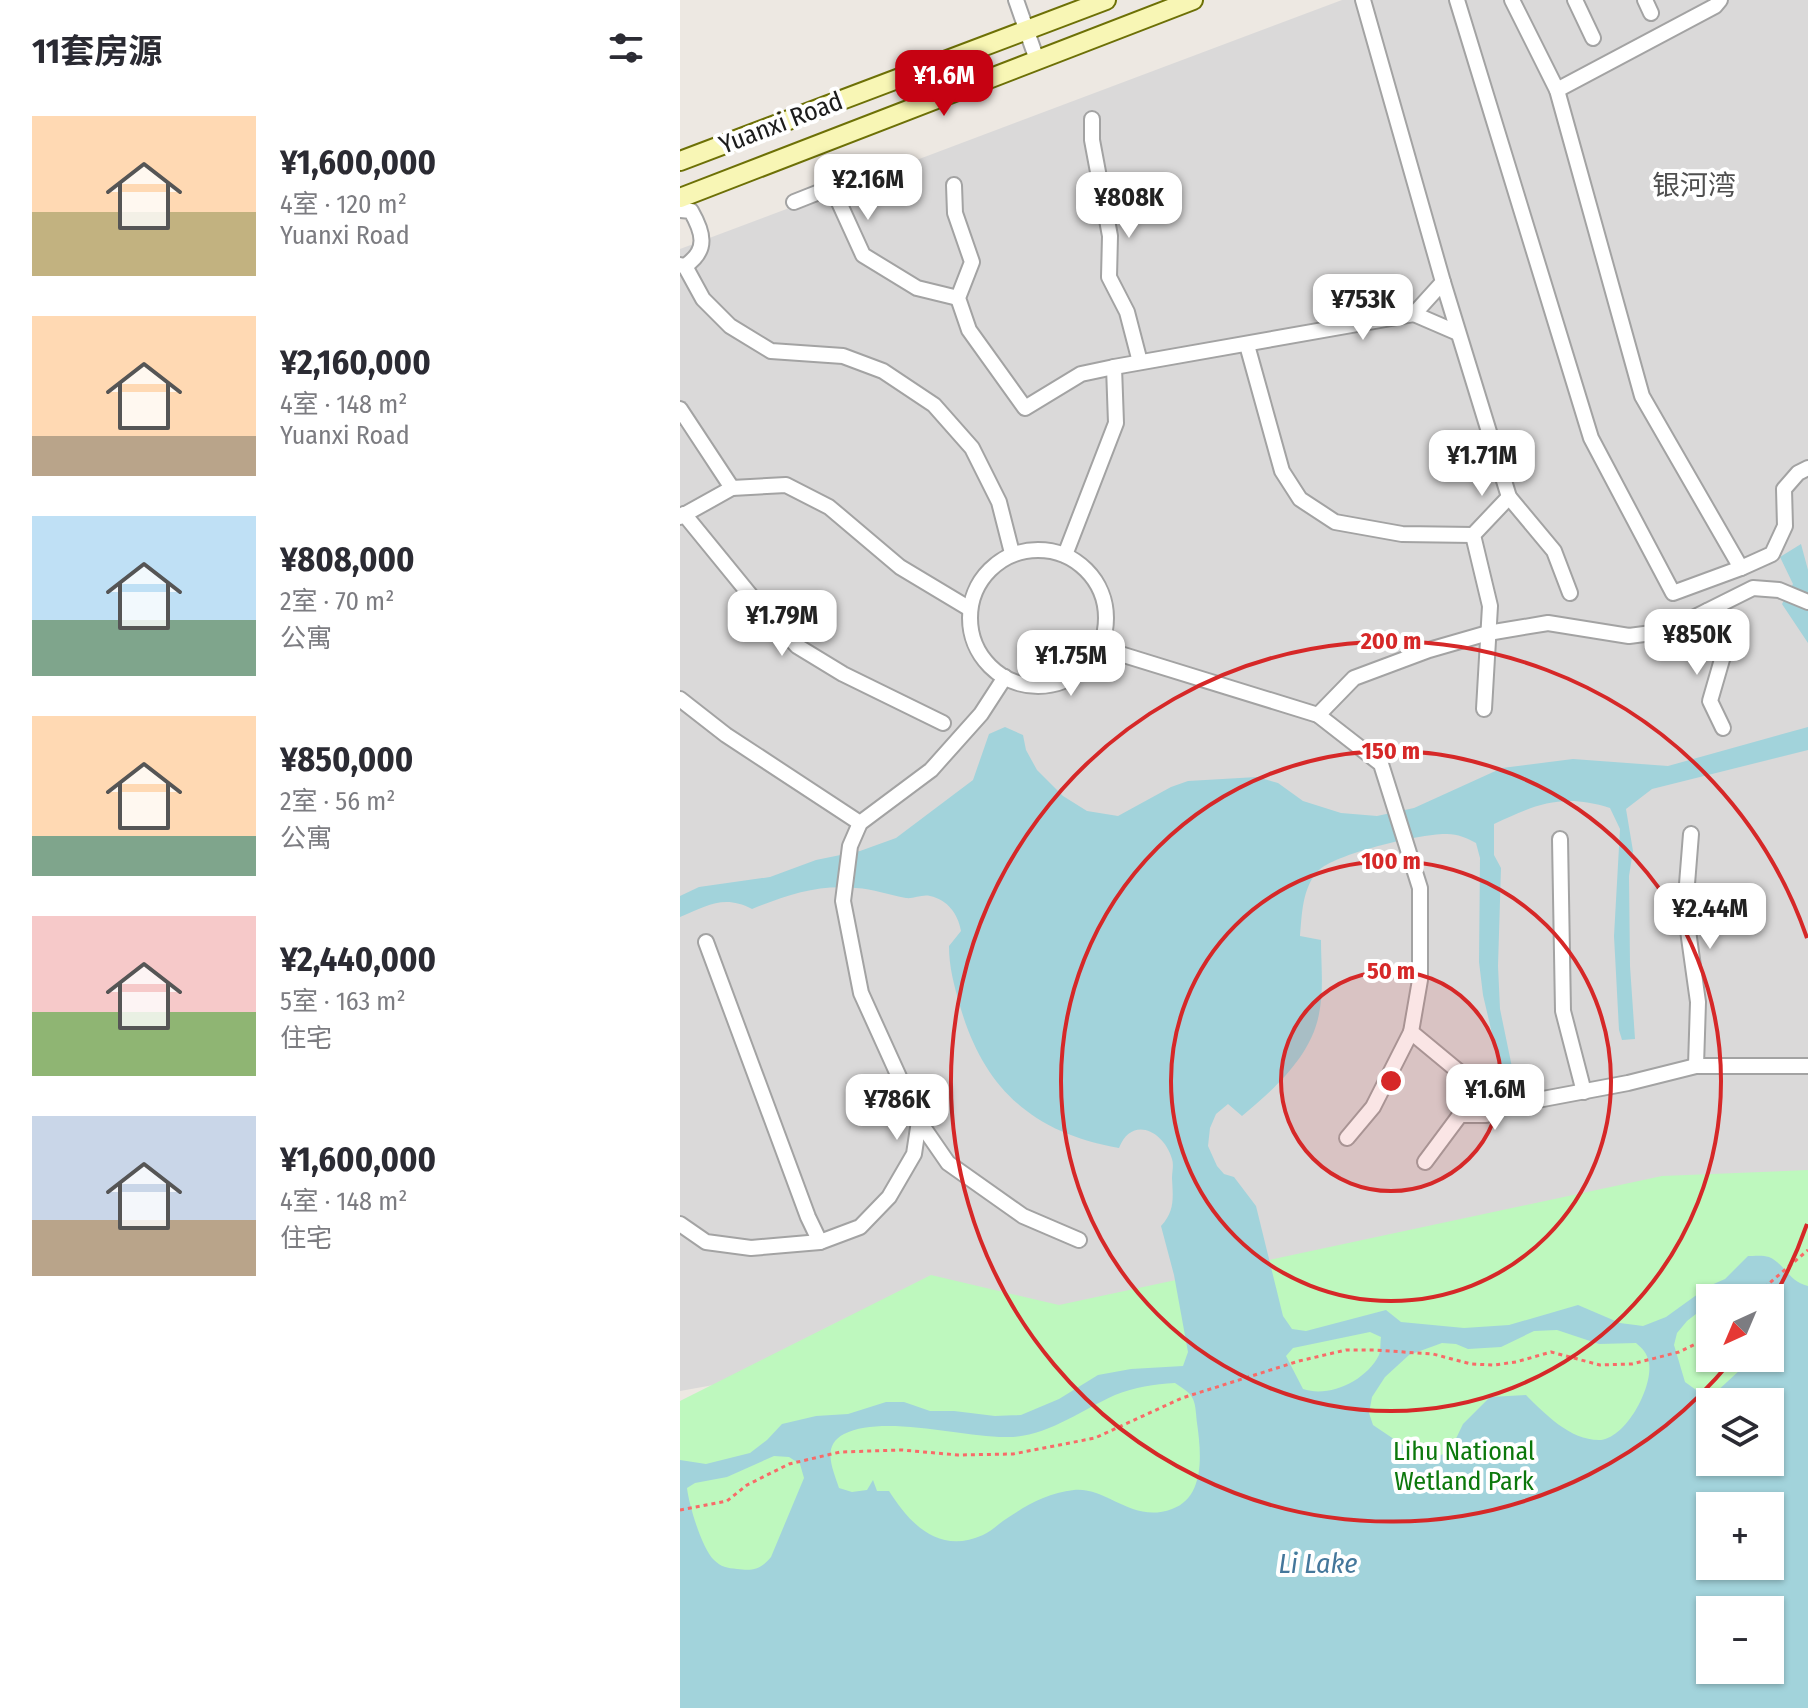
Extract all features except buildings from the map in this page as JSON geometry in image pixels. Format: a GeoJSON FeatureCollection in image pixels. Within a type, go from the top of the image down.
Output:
{"type":"FeatureCollection","features":[{"type":"Feature","properties":{"kind":"main road","name":"Yuanxi Road"},"geometry":{"type":"LineString","coordinates":[[680,161],[1106,0]]}},
{"type":"Feature","properties":{"kind":"main road","name":"Yuanxi Road"},"geometry":{"type":"LineString","coordinates":[[680,198],[1193,0]]}},
{"type":"Feature","properties":{"kind":"street"},"geometry":{"type":"LineString","coordinates":[[1016,0],[1037,60]]}},
{"type":"Feature","properties":{"kind":"street"},"geometry":{"type":"LineString","coordinates":[[1363,0],[1443,282],[1509,497],[1554,551],[1570,593]]}},
{"type":"Feature","properties":{"kind":"street"},"geometry":{"type":"LineString","coordinates":[[1457,0],[1591,438],[1673,593],[1772,554],[1785,526],[1784,489],[1798,473],[1808,468]]}},
{"type":"Feature","properties":{"kind":"street"},"geometry":{"type":"LineString","coordinates":[[1512,0],[1557,90],[1642,396],[1741,568]]}},
{"type":"Feature","properties":{"kind":"street"},"geometry":{"type":"LineString","coordinates":[[1575,0],[1593,38]]}},
{"type":"Feature","properties":{"kind":"street"},"geometry":{"type":"LineString","coordinates":[[1557,90],[1715,6],[1720,0]]}},
{"type":"Feature","properties":{"kind":"street"},"geometry":{"type":"LineString","coordinates":[[1092,119],[1092,140],[1110,236],[1109,277],[1127,312],[1140,362]]}},
{"type":"Feature","properties":{"kind":"street"},"geometry":{"type":"LineString","coordinates":[[954,185],[955,213],[972,262],[958,298],[969,330],[1025,408],[1081,374],[1296,334],[1414,314],[1458,333]]}},
{"type":"Feature","properties":{"kind":"street"},"geometry":{"type":"LineString","coordinates":[[794,202],[832,187],[863,255],[917,288],[958,298]]}},
{"type":"Feature","properties":{"kind":"street"},"geometry":{"type":"LineString","coordinates":[[680,210],[691,211],[702,230],[701,244],[693,261],[683,265],[703,299],[730,326],[771,351],[843,356],[883,371],[934,405],[972,448],[999,502],[1012,553]]}},
{"type":"Feature","properties":{"kind":"street"},"geometry":{"type":"LineString","coordinates":[[1414,314],[1443,282]]}},
{"type":"Feature","properties":{"kind":"street"},"geometry":{"type":"LineString","coordinates":[[1247,345],[1282,471],[1300,499],[1335,522],[1402,534],[1473,535],[1509,497]]}},
{"type":"Feature","properties":{"kind":"street"},"geometry":{"type":"LineString","coordinates":[[1065,555],[1116,423],[1114,367]]}},
{"type":"Feature","properties":{"kind":"street"},"geometry":{"type":"LineString","coordinates":[[680,409],[732,488]]}},
{"type":"Feature","properties":{"kind":"street"},"geometry":{"type":"LineString","coordinates":[[943,723],[843,674],[797,646],[682,516],[732,488],[786,485],[829,507],[900,567],[970,609]]}},
{"type":"Feature","properties":{"kind":"street"},"geometry":{"type":"LineString","coordinates":[[1473,535],[1490,606],[1484,709]]}},
{"type":"Feature","properties":{"kind":"street"},"geometry":{"type":"LineString","coordinates":[[1035,549],[1065,555],[1088,571],[1103,594],[1107,622],[1101,648],[1080,674],[1051,687],[1019,685],[991,669],[973,641],[970,609],[981,579],[1012,553],[1035,549]]}},
{"type":"Feature","properties":{"kind":"street"},"geometry":{"type":"LineString","coordinates":[[1318,715],[1354,678],[1429,650],[1488,633],[1548,623],[1629,636],[1667,631],[1753,588],[1779,590],[1808,602]]}},
{"type":"Feature","properties":{"kind":"street"},"geometry":{"type":"LineString","coordinates":[[1707,611],[1723,656],[1710,701],[1723,728]]}},
{"type":"Feature","properties":{"kind":"street"},"geometry":{"type":"LineString","coordinates":[[1101,648],[1318,715],[1381,764],[1420,888],[1420,980],[1411,1032],[1373,1107],[1347,1138]]}},
{"type":"Feature","properties":{"kind":"street"},"geometry":{"type":"LineString","coordinates":[[1005,677],[981,714],[931,770],[860,823],[850,846],[843,901],[861,993],[919,1121],[948,1163],[1023,1216],[1079,1240]]}},
{"type":"Feature","properties":{"kind":"street"},"geometry":{"type":"LineString","coordinates":[[680,699],[726,735],[860,823]]}},
{"type":"Feature","properties":{"kind":"street"},"geometry":{"type":"LineString","coordinates":[[1691,834],[1685,909],[1698,1002],[1696,1066]]}},
{"type":"Feature","properties":{"kind":"street"},"geometry":{"type":"LineString","coordinates":[[1560,839],[1563,1011],[1584,1092]]}},
{"type":"Feature","properties":{"kind":"street"},"geometry":{"type":"LineString","coordinates":[[706,942],[820,1242]]}},
{"type":"Feature","properties":{"kind":"street"},"geometry":{"type":"LineString","coordinates":[[1411,1032],[1481,1090],[1527,1102],[1696,1066],[1808,1066]]}},
{"type":"Feature","properties":{"kind":"street"},"geometry":{"type":"LineString","coordinates":[[1425,1162],[1460,1115],[1462,1075]]}},
{"type":"Feature","properties":{"kind":"street"},"geometry":{"type":"LineString","coordinates":[[1460,1115],[1486,1115],[1498,1094]]}},
{"type":"Feature","properties":{"kind":"street"},"geometry":{"type":"LineString","coordinates":[[680,1224],[706,1242],[751,1248],[820,1242],[860,1227],[889,1197],[914,1154],[919,1121]]}},
{"type":"Feature","properties":{"kind":"path"},"geometry":{"type":"LineString","coordinates":[[1769,1284],[1808,1250]]}},
{"type":"Feature","properties":{"kind":"path"},"geometry":{"type":"LineString","coordinates":[[680,1510],[727,1501],[747,1485],[789,1464],[840,1452],[902,1450],[958,1455],[1013,1454],[1095,1438],[1182,1398],[1299,1361],[1346,1350],[1433,1354],[1471,1364],[1494,1365],[1551,1352],[1600,1365],[1646,1362],[1696,1344]]}},
{"type":"Feature","properties":{"kind":"shaded area"},"geometry":{"type":"Polygon","coordinates":[[[1342,0],[1808,0],[1808,1177],[1347,1271],[680,1391],[680,249],[1342,0]]]}},
{"type":"Feature","properties":{"kind":"green space","name":"Lihu National Wetland Park"},"geometry":{"type":"Polygon","coordinates":[[[1808,1170],[1808,1708],[680,1708],[680,1401],[931,1275],[1059,1305],[1662,1176],[1808,1170]]]}},
{"type":"Feature","properties":{"kind":"water"},"geometry":{"type":"Polygon","coordinates":[[[1801,544],[1808,570],[1808,643],[1782,604],[1793,584],[1780,557],[1801,544]]]}},
{"type":"Feature","properties":{"kind":"water","name":"Lihu National Wetland Park"},"geometry":{"type":"Polygon","coordinates":[[[1005,727],[1023,735],[1026,750],[1037,770],[1063,796],[1087,811],[1118,816],[1188,781],[1257,777],[1278,783],[1303,801],[1341,813],[1377,816],[1414,808],[1502,768],[1573,759],[1668,766],[1808,727],[1808,750],[1652,789],[1626,809],[1633,851],[1629,876],[1635,1039],[1622,1040],[1619,1030],[1614,936],[1620,829],[1610,808],[1564,801],[1537,806],[1494,824],[1494,855],[1501,868],[1500,1009],[1513,1072],[1501,1072],[1483,995],[1479,962],[1480,858],[1476,843],[1451,834],[1419,837],[1379,846],[1327,864],[1309,885],[1300,936],[1321,940],[1321,996],[1315,1030],[1289,1071],[1254,1106],[1242,1116],[1228,1104],[1216,1114],[1210,1128],[1208,1146],[1217,1166],[1224,1174],[1234,1177],[1256,1206],[1283,1316],[1292,1329],[1306,1331],[1386,1310],[1401,1322],[1464,1328],[1509,1325],[1578,1305],[1620,1323],[1643,1326],[1666,1317],[1696,1295],[1696,1314],[1677,1333],[1674,1345],[1685,1382],[1696,1390],[1696,1476],[1784,1476],[1784,1388],[1720,1388],[1738,1372],[1784,1372],[1784,1284],[1714,1284],[1725,1279],[1748,1256],[1761,1256],[1769,1257],[1801,1284],[1808,1286],[1808,1708],[680,1708],[680,1460],[706,1464],[750,1453],[782,1424],[816,1416],[848,1414],[886,1402],[904,1402],[930,1411],[1021,1415],[1059,1399],[1098,1375],[1131,1369],[1183,1366],[1188,1352],[1174,1275],[1161,1226],[1172,1204],[1173,1164],[1168,1149],[1147,1131],[1132,1132],[1119,1148],[1061,1131],[1016,1102],[998,1083],[970,1035],[960,1006],[949,946],[961,931],[955,914],[947,904],[927,896],[906,898],[842,887],[790,895],[752,909],[733,902],[716,903],[680,917],[680,896],[699,887],[770,877],[816,860],[860,851],[896,838],[973,780],[989,734],[1005,727]],[[1557,1330],[1534,1331],[1501,1347],[1468,1349],[1442,1343],[1409,1355],[1385,1377],[1372,1397],[1369,1413],[1373,1425],[1413,1452],[1432,1459],[1450,1451],[1463,1424],[1490,1397],[1526,1395],[1550,1418],[1578,1436],[1599,1440],[1619,1431],[1636,1410],[1647,1385],[1649,1363],[1644,1352],[1636,1343],[1599,1344],[1557,1330]],[[1370,1332],[1293,1348],[1286,1356],[1303,1389],[1324,1391],[1346,1385],[1365,1373],[1380,1353],[1381,1337],[1370,1332]],[[1175,1383],[1137,1388],[1115,1395],[1050,1428],[1022,1436],[990,1436],[902,1426],[861,1428],[837,1439],[831,1451],[832,1466],[839,1488],[852,1492],[867,1490],[873,1480],[877,1491],[889,1491],[916,1525],[939,1539],[953,1541],[983,1535],[1036,1501],[1074,1490],[1098,1494],[1145,1512],[1172,1509],[1191,1494],[1200,1459],[1194,1402],[1175,1383]],[[774,1456],[727,1477],[695,1483],[687,1488],[697,1526],[709,1554],[717,1562],[733,1569],[756,1569],[771,1557],[804,1478],[800,1464],[789,1457],[774,1456]]]}},
{"type":"Feature","properties":{"kind":"district","name":"银河湾"},"geometry":{"type":"Point","coordinates":[1694,185]}},
{"type":"Feature","properties":{"kind":"water label","name":"Li Lake"},"geometry":{"type":"Point","coordinates":[1318,1563]}}]}
